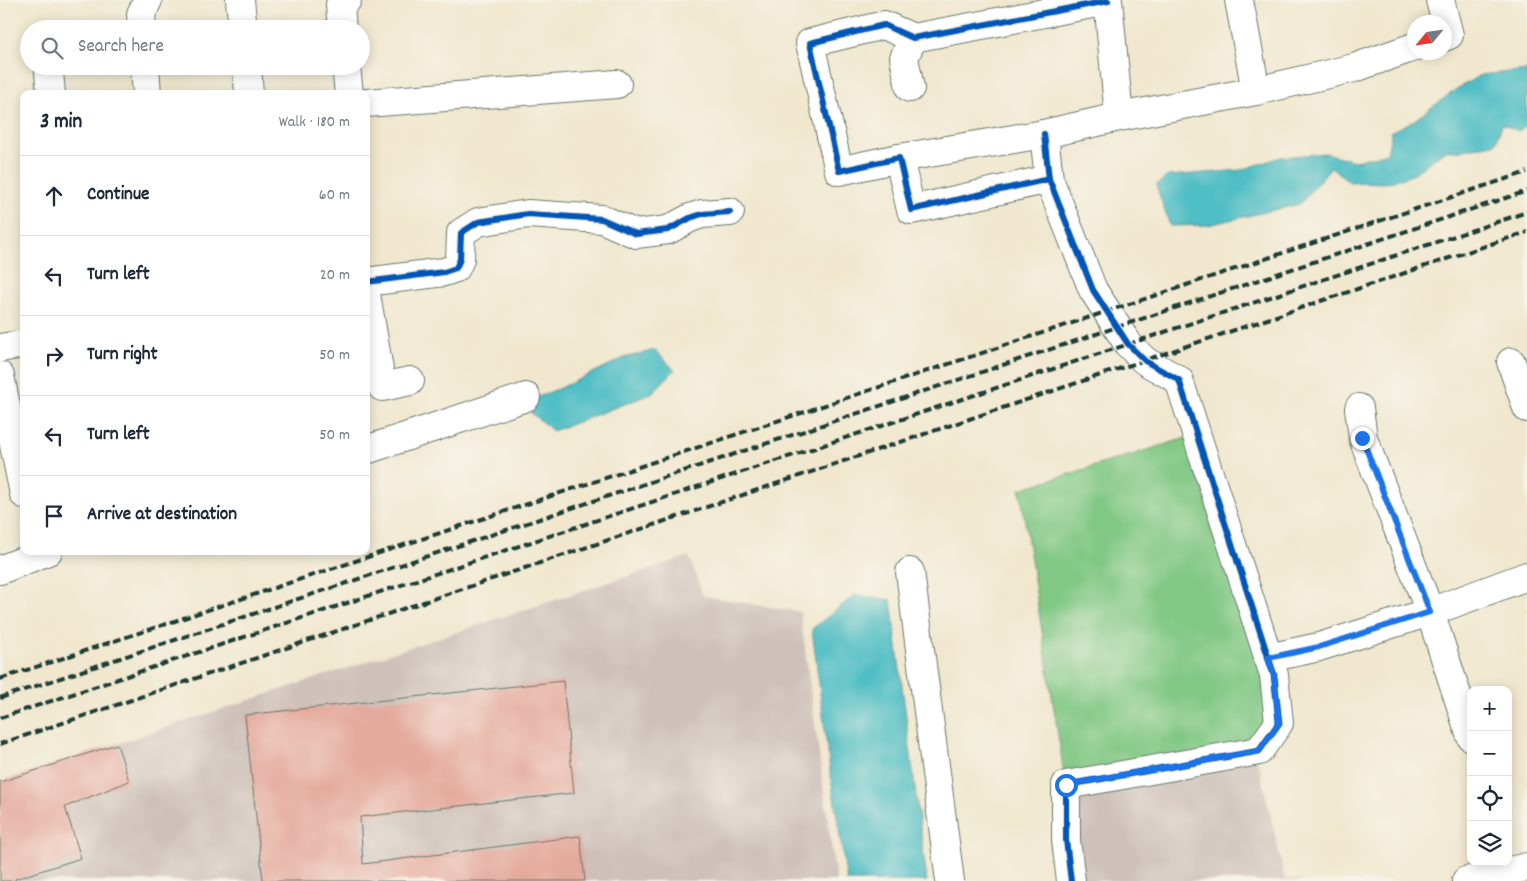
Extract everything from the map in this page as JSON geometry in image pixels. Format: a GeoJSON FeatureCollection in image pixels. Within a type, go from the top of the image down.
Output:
{"type":"FeatureCollection","features":[{"type":"Feature","properties":{"kind":"street"},"geometry":{"type":"LineString","coordinates":[[141,20],[141,14],[148,0]]}},
{"type":"Feature","properties":{"kind":"street"},"geometry":{"type":"LineString","coordinates":[[240,0],[242,20]]}},
{"type":"Feature","properties":{"kind":"street"},"geometry":{"type":"LineString","coordinates":[[1119,117],[1108,0],[913,38],[884,25],[810,43],[839,171],[899,158],[1044,134],[1256,90],[1354,68],[1407,49]]}},
{"type":"Feature","properties":{"kind":"street"},"geometry":{"type":"LineString","coordinates":[[1239,0],[1256,90]]}},
{"type":"Feature","properties":{"kind":"street"},"geometry":{"type":"LineString","coordinates":[[1440,0],[1444,15]]}},
{"type":"Feature","properties":{"kind":"street"},"geometry":{"type":"LineString","coordinates":[[910,88],[904,58],[913,38]]}},
{"type":"Feature","properties":{"kind":"street"},"geometry":{"type":"LineString","coordinates":[[146,75],[147,90]]}},
{"type":"Feature","properties":{"kind":"street"},"geometry":{"type":"LineString","coordinates":[[248,75],[250,90]]}},
{"type":"Feature","properties":{"kind":"street"},"geometry":{"type":"LineString","coordinates":[[347,75],[348,90]]}},
{"type":"Feature","properties":{"kind":"street"},"geometry":{"type":"LineString","coordinates":[[370,103],[617,84]]}},
{"type":"Feature","properties":{"kind":"street"},"geometry":{"type":"LineString","coordinates":[[1044,134],[1049,179],[1093,290],[1128,344],[1145,361],[1179,380],[1274,675],[1279,723],[1259,751],[1066,785],[1066,840],[1071,881]]}},
{"type":"Feature","properties":{"kind":"street"},"geometry":{"type":"LineString","coordinates":[[899,158],[911,210],[1049,179]]}},
{"type":"Feature","properties":{"kind":"street"},"geometry":{"type":"LineString","coordinates":[[370,281],[444,272],[456,268],[460,259],[461,233],[478,222],[528,214],[602,219],[636,234],[668,230],[702,214],[730,212]]}},
{"type":"Feature","properties":{"kind":"street"},"geometry":{"type":"LineString","coordinates":[[370,317],[382,386],[410,381]]}},
{"type":"Feature","properties":{"kind":"street"},"geometry":{"type":"LineString","coordinates":[[0,348],[20,345]]}},
{"type":"Feature","properties":{"kind":"street"},"geometry":{"type":"LineString","coordinates":[[1511,362],[1527,408]]}},
{"type":"Feature","properties":{"kind":"street"},"geometry":{"type":"LineString","coordinates":[[0,376],[20,474]]}},
{"type":"Feature","properties":{"kind":"street"},"geometry":{"type":"LineString","coordinates":[[370,449],[526,397]]}},
{"type":"Feature","properties":{"kind":"street"},"geometry":{"type":"LineString","coordinates":[[1359,408],[1362,438],[1430,612],[1469,731]]}},
{"type":"Feature","properties":{"kind":"street"},"geometry":{"type":"LineString","coordinates":[[0,570],[35,555]]}},
{"type":"Feature","properties":{"kind":"street"},"geometry":{"type":"LineString","coordinates":[[910,572],[950,881]]}},
{"type":"Feature","properties":{"kind":"street"},"geometry":{"type":"LineString","coordinates":[[1268,658],[1319,647],[1430,612],[1527,576]]}},
{"type":"Feature","properties":{"kind":"street"},"geometry":{"type":"LineString","coordinates":[[1466,881],[1516,864]]}},
{"type":"Feature","properties":{"kind":"shaded area"},"geometry":{"type":"Polygon","coordinates":[[[689,556],[703,596],[800,612],[836,881],[0,881],[0,782],[689,556]]]}},
{"type":"Feature","properties":{"kind":"shaded area"},"geometry":{"type":"Polygon","coordinates":[[[1257,757],[1285,879],[1308,881],[1077,881],[1070,797],[1257,757]]]}},
{"type":"Feature","properties":{"kind":"green space"},"geometry":{"type":"Polygon","coordinates":[[[1186,438],[1261,671],[1271,722],[1256,741],[1065,780],[1020,489],[1186,438]]]}},
{"type":"Feature","properties":{"kind":"water"},"geometry":{"type":"Polygon","coordinates":[[[1527,70],[1527,125],[1519,131],[1502,124],[1496,143],[1464,150],[1444,151],[1412,175],[1386,183],[1350,182],[1331,167],[1300,204],[1208,225],[1170,226],[1156,185],[1168,176],[1241,170],[1281,157],[1325,153],[1355,161],[1387,153],[1392,131],[1413,121],[1458,88],[1481,75],[1527,70]]]}},
{"type":"Feature","properties":{"kind":"water"},"geometry":{"type":"Polygon","coordinates":[[[655,350],[675,370],[651,394],[553,431],[531,413],[526,402],[624,358],[655,350]]]}},
{"type":"Feature","properties":{"kind":"water"},"geometry":{"type":"Polygon","coordinates":[[[855,595],[891,600],[927,881],[847,881],[831,778],[812,629],[855,595]]]}},
{"type":"Feature","properties":{"kind":"building"},"geometry":{"type":"Polygon","coordinates":[[[563,681],[574,793],[360,817],[363,864],[580,836],[585,881],[263,881],[245,715],[563,681]]]}},
{"type":"Feature","properties":{"kind":"building"},"geometry":{"type":"Polygon","coordinates":[[[117,744],[129,781],[65,807],[81,858],[15,879],[16,881],[0,881],[0,782],[117,744]]]}},
{"type":"Feature","properties":{"kind":"railway"},"geometry":{"type":"LineString","coordinates":[[0,679],[1527,172]]}},
{"type":"Feature","properties":{"kind":"railway"},"geometry":{"type":"LineString","coordinates":[[0,698],[1527,191]]}},
{"type":"Feature","properties":{"kind":"railway"},"geometry":{"type":"LineString","coordinates":[[0,718],[1527,212]]}},
{"type":"Feature","properties":{"kind":"railway"},"geometry":{"type":"LineString","coordinates":[[0,744],[1527,232]]}},
{"type":"Feature","properties":{"kind":"cycle path"},"geometry":{"type":"LineString","coordinates":[[1049,179],[911,210],[899,158],[839,171],[810,43],[884,25],[913,38],[1108,1]]}},
{"type":"Feature","properties":{"kind":"cycle path"},"geometry":{"type":"LineString","coordinates":[[1044,134],[1049,179],[1093,290],[1128,344],[1145,361],[1179,380],[1274,675],[1279,723],[1259,751],[1066,785],[1066,840],[1071,881]]}},
{"type":"Feature","properties":{"kind":"cycle path"},"geometry":{"type":"LineString","coordinates":[[370,281],[444,272],[456,268],[460,259],[461,233],[478,222],[528,214],[602,219],[636,234],[668,230],[702,214],[730,212]]}},
{"type":"Feature","properties":{"kind":"route"},"geometry":{"type":"LineString","coordinates":[[1066,785],[1259,751],[1279,723],[1274,675],[1268,658],[1319,647],[1430,612],[1362,438]]}}]}
